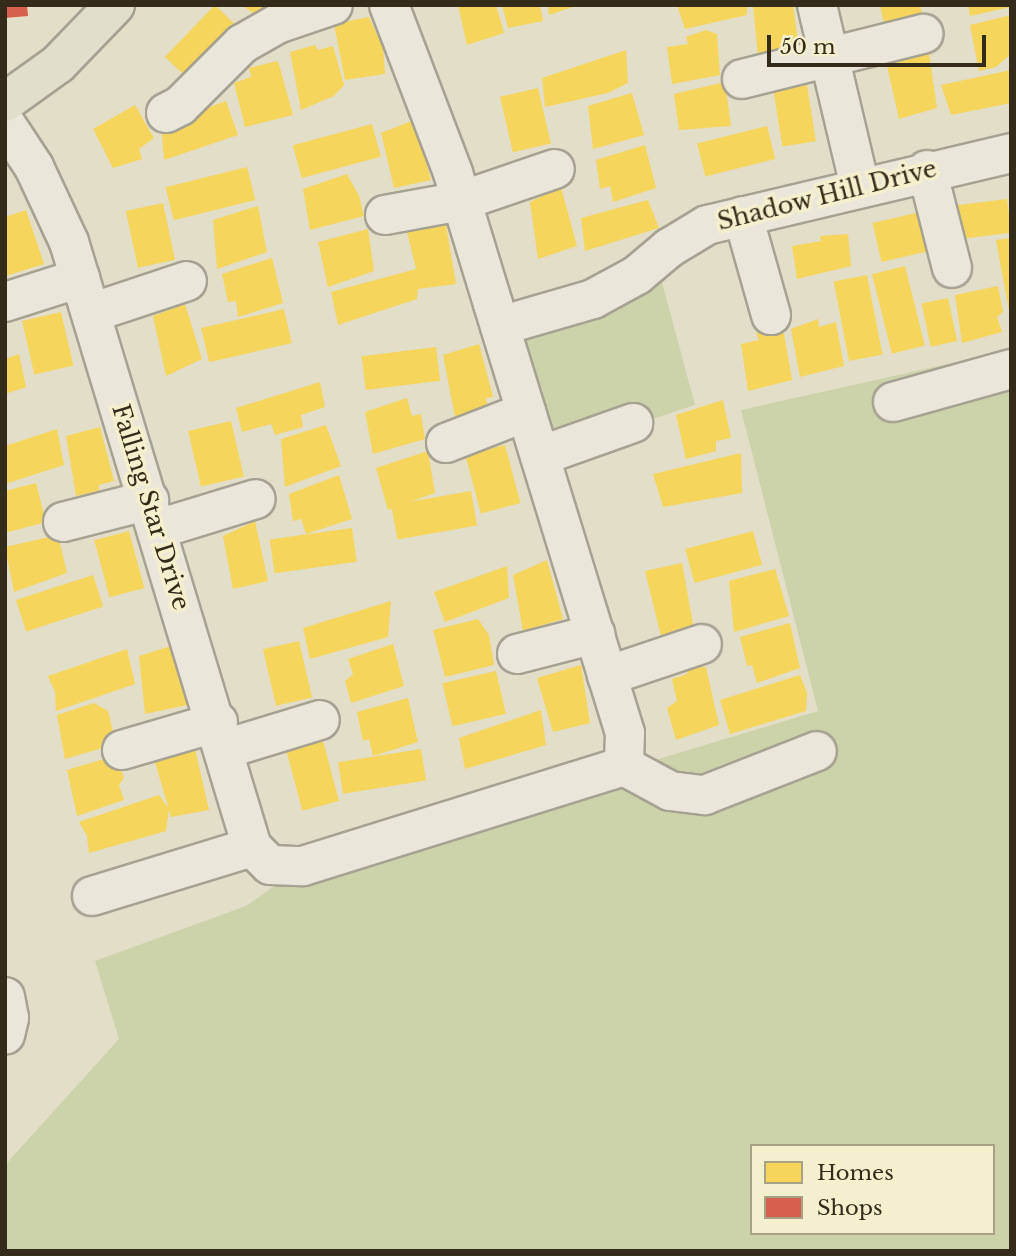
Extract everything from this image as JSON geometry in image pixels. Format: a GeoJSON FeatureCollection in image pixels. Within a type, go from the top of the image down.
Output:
{"type":"FeatureCollection","features":[{"type":"Feature","properties":{"kind":"main road"},"geometry":{"type":"LineString","coordinates":[[5,102],[58,64],[115,5]]}},
{"type":"Feature","properties":{"kind":"street"},"geometry":{"type":"LineString","coordinates":[[166,113],[180,106],[242,44],[277,24],[333,5]]}},
{"type":"Feature","properties":{"kind":"street"},"geometry":{"type":"LineString","coordinates":[[389,5],[461,201],[500,326],[625,733],[624,766]]}},
{"type":"Feature","properties":{"kind":"street"},"geometry":{"type":"LineString","coordinates":[[817,5],[860,187]]}},
{"type":"Feature","properties":{"kind":"street"},"geometry":{"type":"LineString","coordinates":[[742,79],[923,34]]}},
{"type":"Feature","properties":{"kind":"street","name":"Falling Star Drive"},"geometry":{"type":"LineString","coordinates":[[5,123],[50,197],[85,295],[222,736],[252,847]]}},
{"type":"Feature","properties":{"kind":"street","name":"Shadow Hill Drive"},"geometry":{"type":"LineString","coordinates":[[500,326],[593,299],[637,275],[669,248],[707,225],[927,170],[1011,153]]}},
{"type":"Feature","properties":{"kind":"street"},"geometry":{"type":"LineString","coordinates":[[385,215],[461,201],[555,169]]}},
{"type":"Feature","properties":{"kind":"street"},"geometry":{"type":"LineString","coordinates":[[927,170],[952,268]]}},
{"type":"Feature","properties":{"kind":"street"},"geometry":{"type":"LineString","coordinates":[[743,216],[771,315]]}},
{"type":"Feature","properties":{"kind":"street"},"geometry":{"type":"LineString","coordinates":[[5,302],[85,295],[187,281]]}},
{"type":"Feature","properties":{"kind":"street"},"geometry":{"type":"LineString","coordinates":[[893,402],[1011,369]]}},
{"type":"Feature","properties":{"kind":"street"},"geometry":{"type":"LineString","coordinates":[[446,443],[526,412]]}},
{"type":"Feature","properties":{"kind":"street"},"geometry":{"type":"LineString","coordinates":[[540,456],[633,423]]}},
{"type":"Feature","properties":{"kind":"street"},"geometry":{"type":"LineString","coordinates":[[63,522],[153,514],[256,499]]}},
{"type":"Feature","properties":{"kind":"street"},"geometry":{"type":"LineString","coordinates":[[517,654],[595,634]]}},
{"type":"Feature","properties":{"kind":"street"},"geometry":{"type":"LineString","coordinates":[[607,676],[702,644]]}},
{"type":"Feature","properties":{"kind":"street"},"geometry":{"type":"LineString","coordinates":[[122,750],[320,720]]}},
{"type":"Feature","properties":{"kind":"street"},"geometry":{"type":"LineString","coordinates":[[92,896],[252,847],[270,865],[303,866],[624,766],[670,791],[705,794],[817,751]]}},
{"type":"Feature","properties":{"kind":"street"},"geometry":{"type":"LineString","coordinates":[[5,997],[9,1018],[5,1035]]}},
{"type":"Feature","properties":{"kind":"green space"},"geometry":{"type":"Polygon","coordinates":[[[656,260],[695,405],[540,456],[500,326],[656,260]]]}},
{"type":"Feature","properties":{"kind":"green space"},"geometry":{"type":"Polygon","coordinates":[[[1011,350],[1011,1251],[5,1251],[5,1165],[119,1039],[95,961],[246,906],[303,866],[818,711],[741,410],[1011,350]]]}},
{"type":"Feature","properties":{"kind":"building: Homes"},"geometry":{"type":"Polygon","coordinates":[[[215,5],[239,28],[189,80],[165,57],[215,5]]]}},
{"type":"Feature","properties":{"kind":"building: Homes"},"geometry":{"type":"Polygon","coordinates":[[[242,5],[266,5],[254,14],[242,5]]]}},
{"type":"Feature","properties":{"kind":"building: Homes"},"geometry":{"type":"Polygon","coordinates":[[[458,5],[496,5],[504,33],[467,45],[458,5]]]}},
{"type":"Feature","properties":{"kind":"building: Homes"},"geometry":{"type":"Polygon","coordinates":[[[502,5],[540,5],[543,21],[508,28],[502,5]]]}},
{"type":"Feature","properties":{"kind":"building: Homes"},"geometry":{"type":"Polygon","coordinates":[[[548,5],[576,5],[576,6],[549,15],[548,5]]]}},
{"type":"Feature","properties":{"kind":"building: Homes"},"geometry":{"type":"Polygon","coordinates":[[[677,5],[747,5],[747,15],[685,29],[677,5]]]}},
{"type":"Feature","properties":{"kind":"building: Homes"},"geometry":{"type":"Polygon","coordinates":[[[753,5],[793,5],[799,48],[758,57],[753,5]]]}},
{"type":"Feature","properties":{"kind":"building: Homes"},"geometry":{"type":"Polygon","coordinates":[[[880,5],[920,5],[923,20],[884,25],[880,5]]]}},
{"type":"Feature","properties":{"kind":"building: Homes"},"geometry":{"type":"Polygon","coordinates":[[[968,5],[1011,5],[1011,7],[970,16],[968,5]]]}},
{"type":"Feature","properties":{"kind":"building: Homes"},"geometry":{"type":"Polygon","coordinates":[[[1011,15],[1011,54],[996,67],[979,71],[970,25],[1011,15]]]}},
{"type":"Feature","properties":{"kind":"building: Homes"},"geometry":{"type":"Polygon","coordinates":[[[369,17],[383,48],[385,74],[345,80],[334,24],[369,17]]]}},
{"type":"Feature","properties":{"kind":"building: Homes"},"geometry":{"type":"Polygon","coordinates":[[[706,30],[717,34],[720,75],[672,84],[667,47],[688,44],[686,37],[706,30]]]}},
{"type":"Feature","properties":{"kind":"building: Homes"},"geometry":{"type":"Polygon","coordinates":[[[315,45],[318,50],[333,46],[344,85],[334,96],[301,110],[290,52],[315,45]]]}},
{"type":"Feature","properties":{"kind":"building: Homes"},"geometry":{"type":"Polygon","coordinates":[[[626,50],[628,83],[608,93],[545,107],[542,78],[626,50]]]}},
{"type":"Feature","properties":{"kind":"building: Homes"},"geometry":{"type":"Polygon","coordinates":[[[922,50],[929,53],[937,108],[899,119],[885,57],[922,50]]]}},
{"type":"Feature","properties":{"kind":"building: Homes"},"geometry":{"type":"Polygon","coordinates":[[[278,61],[293,115],[245,127],[234,83],[251,77],[249,68],[278,61]]]}},
{"type":"Feature","properties":{"kind":"building: Homes"},"geometry":{"type":"Polygon","coordinates":[[[1011,70],[1011,103],[951,115],[941,85],[1011,70]]]}},
{"type":"Feature","properties":{"kind":"building: Homes"},"geometry":{"type":"Polygon","coordinates":[[[725,82],[731,126],[679,130],[674,94],[725,82]]]}},
{"type":"Feature","properties":{"kind":"building: Homes"},"geometry":{"type":"Polygon","coordinates":[[[807,85],[816,141],[782,147],[773,90],[807,85]]]}},
{"type":"Feature","properties":{"kind":"building: Homes"},"geometry":{"type":"Polygon","coordinates":[[[538,88],[551,144],[513,152],[500,97],[538,88]]]}},
{"type":"Feature","properties":{"kind":"building: Homes"},"geometry":{"type":"Polygon","coordinates":[[[632,93],[644,135],[593,149],[588,106],[632,93]]]}},
{"type":"Feature","properties":{"kind":"building: Homes"},"geometry":{"type":"Polygon","coordinates":[[[226,101],[238,135],[164,160],[161,125],[226,101]]]}},
{"type":"Feature","properties":{"kind":"building: Homes"},"geometry":{"type":"Polygon","coordinates":[[[135,105],[154,138],[139,149],[142,159],[113,168],[93,129],[135,105]]]}},
{"type":"Feature","properties":{"kind":"building: Homes"},"geometry":{"type":"Polygon","coordinates":[[[414,120],[431,180],[394,188],[381,133],[414,120]]]}},
{"type":"Feature","properties":{"kind":"building: Homes"},"geometry":{"type":"Polygon","coordinates":[[[372,124],[381,157],[302,178],[293,145],[372,124]]]}},
{"type":"Feature","properties":{"kind":"building: Homes"},"geometry":{"type":"Polygon","coordinates":[[[767,126],[775,159],[705,176],[697,143],[767,126]]]}},
{"type":"Feature","properties":{"kind":"building: Homes"},"geometry":{"type":"Polygon","coordinates":[[[645,145],[656,188],[613,202],[610,186],[600,189],[596,160],[645,145]]]}},
{"type":"Feature","properties":{"kind":"building: Homes"},"geometry":{"type":"Polygon","coordinates":[[[247,167],[255,200],[174,220],[165,187],[247,167]]]}},
{"type":"Feature","properties":{"kind":"building: Homes"},"geometry":{"type":"Polygon","coordinates":[[[347,174],[359,196],[364,216],[310,230],[303,189],[347,174]]]}},
{"type":"Feature","properties":{"kind":"building: Homes"},"geometry":{"type":"Polygon","coordinates":[[[561,187],[577,246],[538,259],[530,202],[561,187]]]}},
{"type":"Feature","properties":{"kind":"building: Homes"},"geometry":{"type":"Polygon","coordinates":[[[1007,199],[1011,233],[955,240],[950,206],[1007,199]]]}},
{"type":"Feature","properties":{"kind":"building: Homes"},"geometry":{"type":"Polygon","coordinates":[[[648,200],[659,228],[585,251],[581,218],[648,200]]]}},
{"type":"Feature","properties":{"kind":"building: Homes"},"geometry":{"type":"Polygon","coordinates":[[[163,203],[175,260],[138,268],[126,211],[163,203]]]}},
{"type":"Feature","properties":{"kind":"building: Homes"},"geometry":{"type":"Polygon","coordinates":[[[258,206],[267,252],[217,269],[213,220],[258,206]]]}},
{"type":"Feature","properties":{"kind":"building: Homes"},"geometry":{"type":"Polygon","coordinates":[[[26,210],[44,264],[6,276],[5,217],[26,210]]]}},
{"type":"Feature","properties":{"kind":"building: Homes"},"geometry":{"type":"Polygon","coordinates":[[[929,210],[938,249],[881,262],[872,223],[929,210]]]}},
{"type":"Feature","properties":{"kind":"building: Homes"},"geometry":{"type":"Polygon","coordinates":[[[446,225],[456,284],[418,289],[417,299],[338,325],[331,292],[416,269],[407,232],[446,225]]]}},
{"type":"Feature","properties":{"kind":"building: Homes"},"geometry":{"type":"Polygon","coordinates":[[[368,229],[374,271],[328,287],[318,242],[368,229]]]}},
{"type":"Feature","properties":{"kind":"building: Homes"},"geometry":{"type":"Polygon","coordinates":[[[848,234],[851,266],[797,279],[792,246],[821,241],[820,236],[848,234]]]}},
{"type":"Feature","properties":{"kind":"building: Homes"},"geometry":{"type":"Polygon","coordinates":[[[1011,238],[1011,311],[1009,311],[996,240],[1011,238]]]}},
{"type":"Feature","properties":{"kind":"building: Homes"},"geometry":{"type":"Polygon","coordinates":[[[272,258],[283,303],[238,317],[236,301],[228,302],[222,274],[272,258]]]}},
{"type":"Feature","properties":{"kind":"building: Homes"},"geometry":{"type":"Polygon","coordinates":[[[905,266],[925,346],[892,354],[872,274],[905,266]]]}},
{"type":"Feature","properties":{"kind":"building: Homes"},"geometry":{"type":"Polygon","coordinates":[[[867,275],[882,355],[849,361],[834,281],[867,275]]]}},
{"type":"Feature","properties":{"kind":"building: Homes"},"geometry":{"type":"Polygon","coordinates":[[[998,286],[1003,312],[997,317],[1002,332],[962,343],[955,295],[998,286]]]}},
{"type":"Feature","properties":{"kind":"building: Homes"},"geometry":{"type":"Polygon","coordinates":[[[948,298],[957,341],[931,347],[922,304],[948,298]]]}},
{"type":"Feature","properties":{"kind":"building: Homes"},"geometry":{"type":"Polygon","coordinates":[[[185,304],[202,359],[166,376],[153,316],[185,304]]]}},
{"type":"Feature","properties":{"kind":"building: Homes"},"geometry":{"type":"Polygon","coordinates":[[[284,309],[292,343],[209,362],[201,328],[284,309]]]}},
{"type":"Feature","properties":{"kind":"building: Homes"},"geometry":{"type":"Polygon","coordinates":[[[61,312],[73,366],[34,375],[22,321],[61,312]]]}},
{"type":"Feature","properties":{"kind":"building: Homes"},"geometry":{"type":"Polygon","coordinates":[[[818,319],[819,327],[836,322],[844,366],[800,377],[791,329],[818,319]]]}},
{"type":"Feature","properties":{"kind":"building: Homes"},"geometry":{"type":"Polygon","coordinates":[[[783,328],[792,380],[748,391],[741,344],[759,340],[756,333],[783,328]]]}},
{"type":"Feature","properties":{"kind":"building: Homes"},"geometry":{"type":"Polygon","coordinates":[[[479,344],[493,397],[486,398],[489,415],[456,422],[443,355],[479,344]]]}},
{"type":"Feature","properties":{"kind":"building: Homes"},"geometry":{"type":"Polygon","coordinates":[[[436,347],[440,381],[366,390],[362,356],[436,347]]]}},
{"type":"Feature","properties":{"kind":"building: Homes"},"geometry":{"type":"Polygon","coordinates":[[[19,354],[26,387],[5,394],[5,359],[19,354]]]}},
{"type":"Feature","properties":{"kind":"building: Homes"},"geometry":{"type":"Polygon","coordinates":[[[320,382],[325,407],[301,415],[303,427],[275,435],[271,424],[242,432],[236,408],[320,382]]]}},
{"type":"Feature","properties":{"kind":"building: Homes"},"geometry":{"type":"Polygon","coordinates":[[[407,398],[412,416],[421,414],[425,439],[373,454],[365,412],[407,398]]]}},
{"type":"Feature","properties":{"kind":"building: Homes"},"geometry":{"type":"Polygon","coordinates":[[[723,400],[731,438],[716,441],[716,451],[686,459],[676,415],[723,400]]]}},
{"type":"Feature","properties":{"kind":"building: Homes"},"geometry":{"type":"Polygon","coordinates":[[[231,421],[244,477],[201,486],[188,431],[231,421]]]}},
{"type":"Feature","properties":{"kind":"building: Homes"},"geometry":{"type":"Polygon","coordinates":[[[326,425],[341,466],[285,487],[281,439],[326,425]]]}},
{"type":"Feature","properties":{"kind":"building: Homes"},"geometry":{"type":"Polygon","coordinates":[[[100,427],[114,481],[99,485],[99,491],[76,496],[66,436],[100,427]]]}},
{"type":"Feature","properties":{"kind":"building: Homes"},"geometry":{"type":"Polygon","coordinates":[[[57,429],[64,465],[5,484],[5,446],[57,429]]]}},
{"type":"Feature","properties":{"kind":"building: Homes"},"geometry":{"type":"Polygon","coordinates":[[[505,445],[521,503],[481,514],[465,456],[505,445]]]}},
{"type":"Feature","properties":{"kind":"building: Homes"},"geometry":{"type":"Polygon","coordinates":[[[428,451],[435,493],[388,510],[376,468],[428,451]]]}},
{"type":"Feature","properties":{"kind":"building: Homes"},"geometry":{"type":"Polygon","coordinates":[[[741,453],[742,493],[663,507],[653,474],[741,453]]]}},
{"type":"Feature","properties":{"kind":"building: Homes"},"geometry":{"type":"Polygon","coordinates":[[[339,475],[352,519],[306,534],[301,519],[293,521],[289,494],[339,475]]]}},
{"type":"Feature","properties":{"kind":"building: Homes"},"geometry":{"type":"Polygon","coordinates":[[[36,483],[46,522],[5,533],[5,491],[36,483]]]}},
{"type":"Feature","properties":{"kind":"building: Homes"},"geometry":{"type":"Polygon","coordinates":[[[471,491],[477,525],[397,540],[391,505],[471,491]]]}},
{"type":"Feature","properties":{"kind":"building: Homes"},"geometry":{"type":"Polygon","coordinates":[[[255,521],[268,581],[233,589],[223,536],[255,521]]]}},
{"type":"Feature","properties":{"kind":"building: Homes"},"geometry":{"type":"Polygon","coordinates":[[[352,528],[357,562],[275,573],[270,540],[352,528]]]}},
{"type":"Feature","properties":{"kind":"building: Homes"},"geometry":{"type":"Polygon","coordinates":[[[129,531],[144,588],[109,597],[94,540],[129,531]]]}},
{"type":"Feature","properties":{"kind":"building: Homes"},"geometry":{"type":"Polygon","coordinates":[[[753,531],[762,565],[694,583],[685,549],[753,531]]]}},
{"type":"Feature","properties":{"kind":"building: Homes"},"geometry":{"type":"Polygon","coordinates":[[[58,535],[67,573],[14,592],[5,547],[58,535]]]}},
{"type":"Feature","properties":{"kind":"building: Homes"},"geometry":{"type":"Polygon","coordinates":[[[547,560],[563,619],[523,631],[513,575],[547,560]]]}},
{"type":"Feature","properties":{"kind":"building: Homes"},"geometry":{"type":"Polygon","coordinates":[[[682,563],[695,635],[662,640],[645,571],[682,563]]]}},
{"type":"Feature","properties":{"kind":"building: Homes"},"geometry":{"type":"Polygon","coordinates":[[[507,566],[509,598],[445,622],[434,592],[507,566]]]}},
{"type":"Feature","properties":{"kind":"building: Homes"},"geometry":{"type":"Polygon","coordinates":[[[775,569],[789,616],[734,632],[729,581],[775,569]]]}},
{"type":"Feature","properties":{"kind":"building: Homes"},"geometry":{"type":"Polygon","coordinates":[[[93,575],[103,606],[26,631],[16,600],[93,575]]]}},
{"type":"Feature","properties":{"kind":"building: Homes"},"geometry":{"type":"Polygon","coordinates":[[[391,601],[388,637],[310,659],[303,628],[391,601]]]}},
{"type":"Feature","properties":{"kind":"building: Homes"},"geometry":{"type":"Polygon","coordinates":[[[478,619],[489,635],[494,665],[445,677],[433,630],[478,619]]]}},
{"type":"Feature","properties":{"kind":"building: Homes"},"geometry":{"type":"Polygon","coordinates":[[[790,623],[800,668],[757,683],[752,665],[747,666],[740,637],[790,623]]]}},
{"type":"Feature","properties":{"kind":"building: Homes"},"geometry":{"type":"Polygon","coordinates":[[[299,641],[312,698],[276,706],[263,649],[299,641]]]}},
{"type":"Feature","properties":{"kind":"building: Homes"},"geometry":{"type":"Polygon","coordinates":[[[393,644],[404,686],[351,703],[345,681],[353,674],[348,659],[393,644]]]}},
{"type":"Feature","properties":{"kind":"building: Homes"},"geometry":{"type":"Polygon","coordinates":[[[174,645],[192,704],[145,714],[139,656],[174,645]]]}},
{"type":"Feature","properties":{"kind":"building: Homes"},"geometry":{"type":"Polygon","coordinates":[[[127,649],[135,684],[56,711],[55,692],[48,676],[127,649]]]}},
{"type":"Feature","properties":{"kind":"building: Homes"},"geometry":{"type":"Polygon","coordinates":[[[581,665],[590,723],[553,732],[537,678],[581,665]]]}},
{"type":"Feature","properties":{"kind":"building: Homes"},"geometry":{"type":"Polygon","coordinates":[[[706,667],[719,725],[676,740],[667,708],[677,701],[672,679],[687,674],[688,668],[706,667]]]}},
{"type":"Feature","properties":{"kind":"building: Homes"},"geometry":{"type":"Polygon","coordinates":[[[496,671],[506,714],[452,726],[442,683],[496,671]]]}},
{"type":"Feature","properties":{"kind":"building: Homes"},"geometry":{"type":"Polygon","coordinates":[[[800,675],[807,693],[806,711],[730,734],[720,700],[800,675]]]}},
{"type":"Feature","properties":{"kind":"building: Homes"},"geometry":{"type":"Polygon","coordinates":[[[408,698],[418,742],[373,756],[369,739],[363,741],[357,712],[408,698]]]}},
{"type":"Feature","properties":{"kind":"building: Homes"},"geometry":{"type":"Polygon","coordinates":[[[94,703],[108,711],[116,744],[65,759],[57,715],[94,703]]]}},
{"type":"Feature","properties":{"kind":"building: Homes"},"geometry":{"type":"Polygon","coordinates":[[[541,710],[546,745],[465,769],[459,738],[541,710]]]}},
{"type":"Feature","properties":{"kind":"building: Homes"},"geometry":{"type":"Polygon","coordinates":[[[323,741],[339,801],[302,811],[286,751],[323,741]]]}},
{"type":"Feature","properties":{"kind":"building: Homes"},"geometry":{"type":"Polygon","coordinates":[[[195,749],[209,810],[171,817],[155,762],[195,749]]]}},
{"type":"Feature","properties":{"kind":"building: Homes"},"geometry":{"type":"Polygon","coordinates":[[[421,749],[426,781],[343,794],[338,762],[421,749]]]}},
{"type":"Feature","properties":{"kind":"building: Homes"},"geometry":{"type":"Polygon","coordinates":[[[117,755],[124,778],[119,785],[124,800],[77,816],[67,770],[117,755]]]}},
{"type":"Feature","properties":{"kind":"building: Homes"},"geometry":{"type":"Polygon","coordinates":[[[159,795],[169,809],[166,831],[89,853],[87,836],[79,822],[159,795]]]}},
{"type":"Feature","properties":{"kind":"building: Shops"},"geometry":{"type":"Polygon","coordinates":[[[5,5],[27,5],[28,16],[5,18],[5,5]]]}}]}
